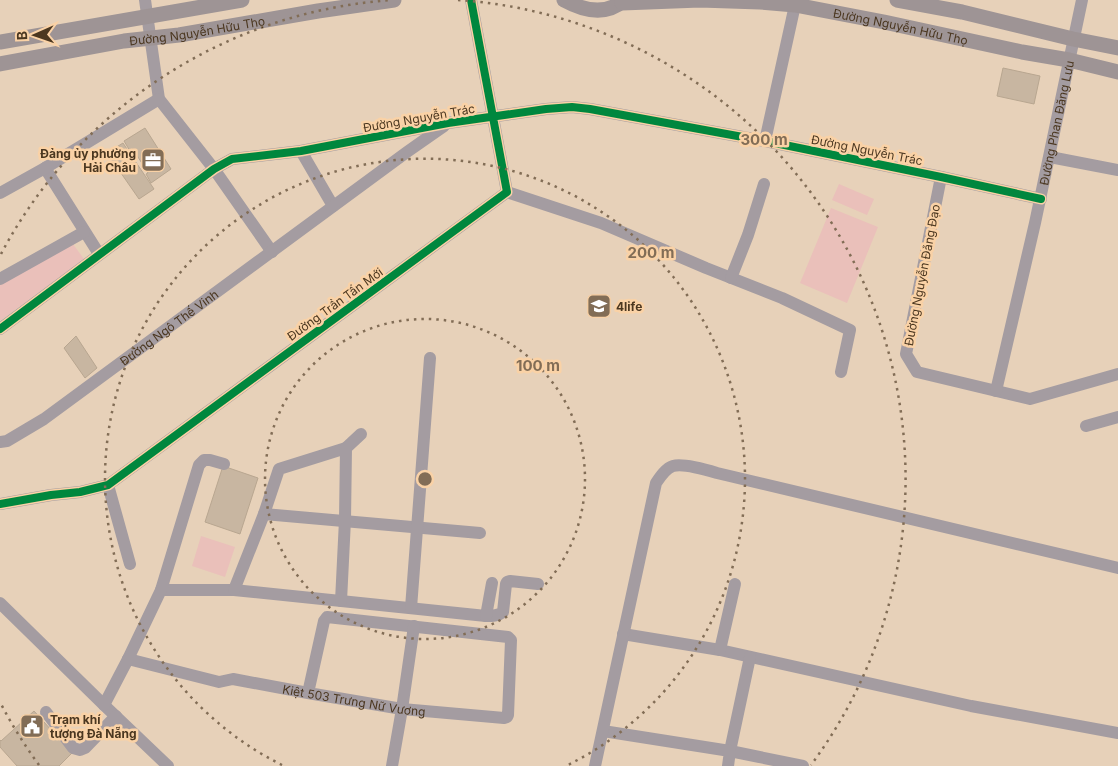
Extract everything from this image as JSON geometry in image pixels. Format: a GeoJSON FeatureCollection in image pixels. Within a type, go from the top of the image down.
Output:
{"type":"FeatureCollection","features":[{"type":"Feature","properties":{"kind":"main road","name":"Đường Nguyễn Hữu Thọ"},"geometry":{"type":"LineString","coordinates":[[0,42],[242,0]]}},
{"type":"Feature","properties":{"kind":"main road","name":"Đường Nguyễn Hữu Thọ"},"geometry":{"type":"LineString","coordinates":[[0,64],[124,41],[179,35],[394,0]]}},
{"type":"Feature","properties":{"kind":"main road","name":"Đường Nguyễn Hữu Thọ"},"geometry":{"type":"LineString","coordinates":[[564,0],[577,7],[592,11],[608,9],[623,1],[700,0],[795,5],[1022,52],[1070,60],[1118,72]]}},
{"type":"Feature","properties":{"kind":"main road","name":"Đường Nguyễn Hữu Thọ"},"geometry":{"type":"LineString","coordinates":[[897,0],[962,12],[1118,48]]}},
{"type":"Feature","properties":{"kind":"street"},"geometry":{"type":"LineString","coordinates":[[145,0],[159,99],[214,169],[272,252]]}},
{"type":"Feature","properties":{"kind":"street"},"geometry":{"type":"LineString","coordinates":[[471,0],[507,192],[601,223],[782,298],[850,330],[841,372]]}},
{"type":"Feature","properties":{"kind":"street","name":"Đường Phan Đăng Lưu"},"geometry":{"type":"LineString","coordinates":[[996,391],[1041,199],[1082,0]]}},
{"type":"Feature","properties":{"kind":"street"},"geometry":{"type":"LineString","coordinates":[[764,141],[795,5]]}},
{"type":"Feature","properties":{"kind":"street"},"geometry":{"type":"LineString","coordinates":[[0,193],[46,168],[159,99]]}},
{"type":"Feature","properties":{"kind":"street","name":"Đường Nguyễn Trác"},"geometry":{"type":"LineString","coordinates":[[0,329],[214,169],[232,159],[302,151],[448,123],[546,109],[581,108],[764,141],[1041,199]]}},
{"type":"Feature","properties":{"kind":"street","name":"Đường Ngô Thế Vinh"},"geometry":{"type":"LineString","coordinates":[[0,442],[7,441],[44,419],[448,123]]}},
{"type":"Feature","properties":{"kind":"street"},"geometry":{"type":"LineString","coordinates":[[302,151],[333,206]]}},
{"type":"Feature","properties":{"kind":"street"},"geometry":{"type":"LineString","coordinates":[[1050,157],[1118,170]]}},
{"type":"Feature","properties":{"kind":"street"},"geometry":{"type":"LineString","coordinates":[[46,168],[99,254]]}},
{"type":"Feature","properties":{"kind":"street","name":"Đường Nguyễn Đăng Đạo"},"geometry":{"type":"LineString","coordinates":[[940,177],[906,354],[917,372],[1030,399],[1118,374]]}},
{"type":"Feature","properties":{"kind":"street"},"geometry":{"type":"LineString","coordinates":[[731,278],[748,235],[764,184]]}},
{"type":"Feature","properties":{"kind":"street","name":"Đường Trần Tấn Mới"},"geometry":{"type":"LineString","coordinates":[[0,504],[80,492],[108,484],[507,192]]}},
{"type":"Feature","properties":{"kind":"street"},"geometry":{"type":"LineString","coordinates":[[0,279],[84,232]]}},
{"type":"Feature","properties":{"kind":"street"},"geometry":{"type":"LineString","coordinates":[[411,608],[430,358]]}},
{"type":"Feature","properties":{"kind":"street"},"geometry":{"type":"LineString","coordinates":[[1086,426],[1118,417]]}},
{"type":"Feature","properties":{"kind":"street"},"geometry":{"type":"LineString","coordinates":[[234,590],[279,470],[346,448],[361,434]]}},
{"type":"Feature","properties":{"kind":"street"},"geometry":{"type":"LineString","coordinates":[[340,601],[345,520],[346,448]]}},
{"type":"Feature","properties":{"kind":"street"},"geometry":{"type":"LineString","coordinates":[[104,705],[161,590],[199,465],[204,460],[224,464]]}},
{"type":"Feature","properties":{"kind":"street"},"geometry":{"type":"LineString","coordinates":[[594,766],[656,483],[662,474],[673,466],[687,466],[1118,568]]}},
{"type":"Feature","properties":{"kind":"street"},"geometry":{"type":"LineString","coordinates":[[108,484],[130,564]]}},
{"type":"Feature","properties":{"kind":"street"},"geometry":{"type":"LineString","coordinates":[[264,514],[480,532]]}},
{"type":"Feature","properties":{"kind":"street"},"geometry":{"type":"LineString","coordinates":[[161,590],[234,590],[496,616],[503,612],[507,582],[538,584]]}},
{"type":"Feature","properties":{"kind":"street"},"geometry":{"type":"LineString","coordinates":[[486,616],[492,583]]}},
{"type":"Feature","properties":{"kind":"street"},"geometry":{"type":"LineString","coordinates":[[720,650],[735,584]]}},
{"type":"Feature","properties":{"kind":"street"},"geometry":{"type":"LineString","coordinates":[[0,603],[168,766]]}},
{"type":"Feature","properties":{"kind":"street"},"geometry":{"type":"LineString","coordinates":[[308,693],[324,621],[327,617],[414,626],[392,766]]}},
{"type":"Feature","properties":{"kind":"street","name":"Kiệt 503 Trưng Nữ Vương"},"geometry":{"type":"LineString","coordinates":[[128,659],[219,682],[233,679],[402,709],[507,717],[511,640],[508,637],[414,626]]}},
{"type":"Feature","properties":{"kind":"street"},"geometry":{"type":"LineString","coordinates":[[623,634],[720,650],[971,706],[1118,733]]}},
{"type":"Feature","properties":{"kind":"street"},"geometry":{"type":"LineString","coordinates":[[728,766],[750,657]]}},
{"type":"Feature","properties":{"kind":"street"},"geometry":{"type":"LineString","coordinates":[[46,712],[73,748],[80,750],[85,748],[116,716]]}},
{"type":"Feature","properties":{"kind":"street"},"geometry":{"type":"LineString","coordinates":[[603,731],[730,751],[803,766]]}},
{"type":"Feature","properties":{"kind":"shaded area"},"geometry":{"type":"Polygon","coordinates":[[[839,184],[874,199],[867,215],[832,200],[839,184]]]}},
{"type":"Feature","properties":{"kind":"shaded area"},"geometry":{"type":"Polygon","coordinates":[[[831,208],[878,227],[847,303],[800,283],[831,208]]]}},
{"type":"Feature","properties":{"kind":"shaded area"},"geometry":{"type":"Polygon","coordinates":[[[73,244],[84,259],[0,321],[0,285],[73,244]]]}},
{"type":"Feature","properties":{"kind":"shaded area"},"geometry":{"type":"Polygon","coordinates":[[[201,536],[235,547],[225,577],[192,566],[201,536]]]}},
{"type":"Feature","properties":{"kind":"building"},"geometry":{"type":"Polygon","coordinates":[[[1003,68],[1040,76],[1034,104],[997,96],[1003,68]]]}},
{"type":"Feature","properties":{"kind":"building","name":"Đảng ủy phường Hải Châu"},"geometry":{"type":"Polygon","coordinates":[[[145,128],[171,169],[151,183],[146,174],[148,173],[133,149],[130,151],[124,141],[145,128]]]}},
{"type":"Feature","properties":{"kind":"building"},"geometry":{"type":"Polygon","coordinates":[[[123,143],[154,189],[139,199],[107,153],[123,143]]]}},
{"type":"Feature","properties":{"kind":"building"},"geometry":{"type":"Polygon","coordinates":[[[76,336],[97,368],[85,378],[64,348],[76,336]]]}},
{"type":"Feature","properties":{"kind":"building"},"geometry":{"type":"Polygon","coordinates":[[[223,466],[258,478],[240,534],[205,522],[223,466]]]}},
{"type":"Feature","properties":{"kind":"building","name":"Trạm khí tượng Đà Nẵng"},"geometry":{"type":"Polygon","coordinates":[[[34,711],[72,753],[59,766],[17,766],[0,747],[0,740],[34,711]]]}},
{"type":"Feature","properties":{"kind":"cycle path"},"geometry":{"type":"LineString","coordinates":[[0,504],[80,492],[108,485],[507,192],[471,0]]}},
{"type":"Feature","properties":{"kind":"cycle path"},"geometry":{"type":"LineString","coordinates":[[0,329],[214,169],[232,159],[301,151],[448,123],[546,109],[572,107],[590,109],[765,141],[1041,199]]}},
{"type":"Feature","properties":{"kind":"place","name":"Đảng ủy phường Hải Châu"},"geometry":{"type":"Point","coordinates":[153,160]}},
{"type":"Feature","properties":{"kind":"place","name":"4life"},"geometry":{"type":"Point","coordinates":[599,306]}},
{"type":"Feature","properties":{"kind":"place","name":"Trạm khí tượng Đà Nẵng"},"geometry":{"type":"Point","coordinates":[32,726]}}]}
